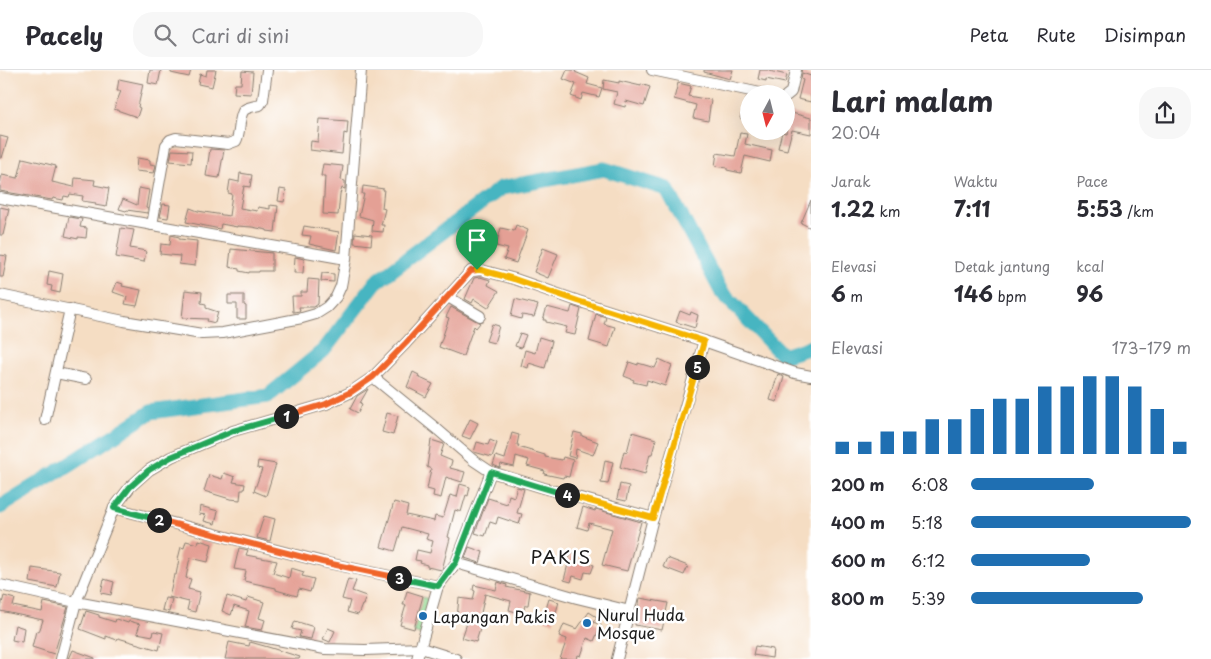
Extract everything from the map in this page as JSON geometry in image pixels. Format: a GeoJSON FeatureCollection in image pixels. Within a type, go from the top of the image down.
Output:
{"type":"FeatureCollection","features":[{"type":"Feature","properties":{"kind":"street"},"geometry":{"type":"LineString","coordinates":[[152,224],[166,145],[170,140],[176,138],[228,144],[236,141],[239,137],[244,110],[260,105],[264,100],[267,70]]}},
{"type":"Feature","properties":{"kind":"street"},"geometry":{"type":"LineString","coordinates":[[0,295],[124,321],[202,334],[242,329],[316,314],[327,307],[336,297],[341,286],[346,259],[360,70]]}},
{"type":"Feature","properties":{"kind":"street"},"geometry":{"type":"LineString","coordinates":[[652,70],[740,89]]}},
{"type":"Feature","properties":{"kind":"street"},"geometry":{"type":"LineString","coordinates":[[793,85],[796,70]]}},
{"type":"Feature","properties":{"kind":"street"},"geometry":{"type":"LineString","coordinates":[[0,198],[346,259]]}},
{"type":"Feature","properties":{"kind":"street"},"geometry":{"type":"LineString","coordinates":[[61,659],[76,602],[114,508],[130,487],[149,470],[171,457],[233,431],[326,404],[351,392],[373,377],[473,270],[481,270],[514,279],[795,373],[811,376]]}},
{"type":"Feature","properties":{"kind":"street"},"geometry":{"type":"LineString","coordinates":[[448,297],[480,316]]}},
{"type":"Feature","properties":{"kind":"street"},"geometry":{"type":"LineString","coordinates":[[45,420],[70,310]]}},
{"type":"Feature","properties":{"kind":"street"},"geometry":{"type":"LineString","coordinates":[[617,659],[653,518],[704,341]]}},
{"type":"Feature","properties":{"kind":"street"},"geometry":{"type":"LineString","coordinates":[[56,373],[86,379]]}},
{"type":"Feature","properties":{"kind":"street"},"geometry":{"type":"LineString","coordinates":[[373,377],[473,460],[491,472],[653,518]]}},
{"type":"Feature","properties":{"kind":"street"},"geometry":{"type":"LineString","coordinates":[[417,659],[438,586],[456,562],[491,472]]}},
{"type":"Feature","properties":{"kind":"street"},"geometry":{"type":"LineString","coordinates":[[114,508],[322,562],[438,586]]}},
{"type":"Feature","properties":{"kind":"street"},"geometry":{"type":"LineString","coordinates":[[456,562],[577,598],[630,611]]}},
{"type":"Feature","properties":{"kind":"street"},"geometry":{"type":"LineString","coordinates":[[0,585],[76,602],[325,650],[421,648],[456,659]]}},
{"type":"Feature","properties":{"kind":"green space","name":"Lapangan Pakis"},"geometry":{"type":"Polygon","coordinates":[[[422,597],[431,600],[423,635],[414,632],[422,597]]]}},
{"type":"Feature","properties":{"kind":"building"},"geometry":{"type":"Polygon","coordinates":[[[150,70],[161,70],[158,85],[148,83],[150,70]]]}},
{"type":"Feature","properties":{"kind":"building"},"geometry":{"type":"Polygon","coordinates":[[[171,70],[191,70],[189,77],[171,73],[171,70]]]}},
{"type":"Feature","properties":{"kind":"building"},"geometry":{"type":"Polygon","coordinates":[[[207,70],[216,70],[212,87],[198,84],[200,74],[206,76],[207,70]]]}},
{"type":"Feature","properties":{"kind":"building"},"geometry":{"type":"Polygon","coordinates":[[[567,70],[576,70],[575,72],[589,78],[587,84],[602,88],[599,97],[583,93],[581,100],[571,96],[576,84],[563,79],[567,70]]]}},
{"type":"Feature","properties":{"kind":"building"},"geometry":{"type":"Polygon","coordinates":[[[704,70],[733,70],[730,79],[704,72],[704,70]]]}},
{"type":"Feature","properties":{"kind":"building"},"geometry":{"type":"Polygon","coordinates":[[[760,70],[769,70],[787,75],[785,83],[758,79],[760,70]]]}},
{"type":"Feature","properties":{"kind":"building"},"geometry":{"type":"Polygon","coordinates":[[[242,71],[253,72],[251,94],[234,93],[235,84],[241,84],[242,71]]]}},
{"type":"Feature","properties":{"kind":"building"},"geometry":{"type":"Polygon","coordinates":[[[802,73],[811,76],[811,102],[798,99],[803,80],[801,79],[802,73]]]}},
{"type":"Feature","properties":{"kind":"building"},"geometry":{"type":"Polygon","coordinates":[[[119,79],[143,84],[137,117],[114,109],[121,91],[117,91],[119,79]]]}},
{"type":"Feature","properties":{"kind":"building"},"geometry":{"type":"Polygon","coordinates":[[[604,80],[641,86],[641,84],[650,87],[644,106],[626,101],[625,107],[614,104],[617,92],[603,89],[604,80]]]}},
{"type":"Feature","properties":{"kind":"building"},"geometry":{"type":"Polygon","coordinates":[[[678,83],[691,86],[688,96],[711,100],[708,121],[693,118],[696,105],[674,99],[678,83]]]}},
{"type":"Feature","properties":{"kind":"building"},"geometry":{"type":"Polygon","coordinates":[[[795,114],[811,118],[811,134],[795,131],[795,114]]]}},
{"type":"Feature","properties":{"kind":"building"},"geometry":{"type":"Polygon","coordinates":[[[320,119],[348,121],[347,134],[344,133],[342,154],[310,150],[311,141],[318,142],[320,119]]]}},
{"type":"Feature","properties":{"kind":"building"},"geometry":{"type":"Polygon","coordinates":[[[740,133],[740,140],[746,140],[745,144],[772,150],[770,162],[745,156],[741,173],[715,166],[717,153],[735,156],[740,133]]]}},
{"type":"Feature","properties":{"kind":"building"},"geometry":{"type":"Polygon","coordinates":[[[0,136],[8,138],[2,158],[0,158],[0,136]]]}},
{"type":"Feature","properties":{"kind":"building"},"geometry":{"type":"Polygon","coordinates":[[[780,140],[790,140],[787,150],[778,148],[780,140]]]}},
{"type":"Feature","properties":{"kind":"building"},"geometry":{"type":"Polygon","coordinates":[[[210,149],[224,150],[219,178],[206,176],[210,149]]]}},
{"type":"Feature","properties":{"kind":"building"},"geometry":{"type":"Polygon","coordinates":[[[172,150],[192,151],[191,163],[170,161],[172,150]]]}},
{"type":"Feature","properties":{"kind":"building"},"geometry":{"type":"Polygon","coordinates":[[[23,158],[56,166],[52,182],[74,187],[75,178],[95,180],[94,185],[109,188],[106,207],[82,201],[83,196],[70,194],[69,197],[64,196],[63,200],[53,198],[52,200],[0,191],[2,175],[18,178],[23,158]]]}},
{"type":"Feature","properties":{"kind":"building"},"geometry":{"type":"Polygon","coordinates":[[[137,158],[150,160],[150,164],[156,165],[154,173],[136,171],[137,158]]]}},
{"type":"Feature","properties":{"kind":"building"},"geometry":{"type":"Polygon","coordinates":[[[323,164],[343,166],[341,180],[345,181],[345,189],[342,188],[340,194],[338,215],[323,214],[325,176],[321,176],[323,164]]]}},
{"type":"Feature","properties":{"kind":"building"},"geometry":{"type":"Polygon","coordinates":[[[240,173],[252,175],[250,187],[244,186],[240,208],[257,211],[258,207],[270,209],[270,205],[278,206],[275,232],[252,227],[221,224],[220,229],[186,222],[190,208],[229,216],[232,194],[228,193],[230,180],[239,182],[240,173]]]}},
{"type":"Feature","properties":{"kind":"building"},"geometry":{"type":"Polygon","coordinates":[[[363,186],[384,189],[382,208],[385,209],[381,225],[384,225],[383,232],[372,231],[373,220],[359,216],[364,194],[362,194],[363,186]]]}},
{"type":"Feature","properties":{"kind":"building"},"geometry":{"type":"Polygon","coordinates":[[[139,188],[149,190],[147,213],[119,209],[123,199],[137,205],[139,188]]]}},
{"type":"Feature","properties":{"kind":"building"},"geometry":{"type":"Polygon","coordinates":[[[280,189],[286,190],[284,202],[278,201],[280,189]]]}},
{"type":"Feature","properties":{"kind":"building"},"geometry":{"type":"Polygon","coordinates":[[[811,200],[811,228],[801,223],[811,200]]]}},
{"type":"Feature","properties":{"kind":"building"},"geometry":{"type":"Polygon","coordinates":[[[163,204],[170,205],[168,218],[160,217],[163,204]]]}},
{"type":"Feature","properties":{"kind":"building"},"geometry":{"type":"Polygon","coordinates":[[[0,207],[9,209],[3,235],[0,235],[0,207]]]}},
{"type":"Feature","properties":{"kind":"building"},"geometry":{"type":"Polygon","coordinates":[[[69,217],[82,219],[80,227],[87,228],[86,238],[78,237],[78,239],[65,236],[69,217]]]}},
{"type":"Feature","properties":{"kind":"building"},"geometry":{"type":"Polygon","coordinates":[[[516,225],[528,230],[516,263],[504,259],[508,249],[496,246],[501,228],[514,231],[516,225]]]}},
{"type":"Feature","properties":{"kind":"building"},"geometry":{"type":"Polygon","coordinates":[[[304,226],[339,232],[336,250],[309,244],[311,236],[302,235],[304,226]]]}},
{"type":"Feature","properties":{"kind":"building"},"geometry":{"type":"Polygon","coordinates":[[[121,228],[134,230],[130,248],[146,251],[144,262],[116,257],[121,228]]]}},
{"type":"Feature","properties":{"kind":"building"},"geometry":{"type":"Polygon","coordinates":[[[355,233],[372,235],[371,245],[354,243],[355,233]]]}},
{"type":"Feature","properties":{"kind":"building"},"geometry":{"type":"Polygon","coordinates":[[[171,235],[179,237],[179,239],[197,241],[195,266],[179,264],[180,256],[160,254],[161,244],[170,245],[171,235]]]}},
{"type":"Feature","properties":{"kind":"building"},"geometry":{"type":"Polygon","coordinates":[[[543,248],[558,254],[548,278],[534,272],[543,248]]]}},
{"type":"Feature","properties":{"kind":"building"},"geometry":{"type":"Polygon","coordinates":[[[231,249],[272,253],[272,271],[249,273],[229,267],[231,249]]]}},
{"type":"Feature","properties":{"kind":"building"},"geometry":{"type":"Polygon","coordinates":[[[0,255],[7,256],[3,277],[0,277],[0,255]]]}},
{"type":"Feature","properties":{"kind":"building"},"geometry":{"type":"Polygon","coordinates":[[[295,257],[304,259],[303,273],[294,273],[295,257]]]}},
{"type":"Feature","properties":{"kind":"building"},"geometry":{"type":"Polygon","coordinates":[[[49,271],[63,274],[60,293],[51,291],[52,286],[47,285],[49,271]]]}},
{"type":"Feature","properties":{"kind":"building"},"geometry":{"type":"Polygon","coordinates":[[[322,273],[334,274],[334,282],[321,281],[322,273]]]}},
{"type":"Feature","properties":{"kind":"building"},"geometry":{"type":"Polygon","coordinates":[[[480,277],[490,280],[488,285],[499,291],[488,308],[474,299],[472,303],[465,299],[474,278],[480,277]]]}},
{"type":"Feature","properties":{"kind":"building"},"geometry":{"type":"Polygon","coordinates":[[[308,279],[319,280],[318,304],[314,307],[299,307],[300,311],[293,312],[292,296],[301,296],[301,292],[307,292],[308,279]]]}},
{"type":"Feature","properties":{"kind":"building"},"geometry":{"type":"Polygon","coordinates":[[[117,282],[123,284],[122,286],[141,290],[137,306],[125,304],[127,297],[113,292],[117,282]]]}},
{"type":"Feature","properties":{"kind":"building"},"geometry":{"type":"Polygon","coordinates":[[[185,290],[202,292],[201,303],[206,304],[206,308],[218,312],[215,323],[207,321],[208,319],[182,318],[185,290]]]}},
{"type":"Feature","properties":{"kind":"building"},"geometry":{"type":"Polygon","coordinates":[[[228,295],[244,295],[246,319],[237,319],[237,304],[228,304],[228,295]]]}},
{"type":"Feature","properties":{"kind":"building"},"geometry":{"type":"Polygon","coordinates":[[[515,299],[538,305],[534,317],[522,315],[521,319],[511,316],[515,299]]]}},
{"type":"Feature","properties":{"kind":"building"},"geometry":{"type":"Polygon","coordinates":[[[572,306],[581,309],[575,335],[565,333],[567,327],[543,320],[547,307],[570,313],[572,306]]]}},
{"type":"Feature","properties":{"kind":"building"},"geometry":{"type":"Polygon","coordinates":[[[451,307],[480,323],[476,328],[474,326],[463,356],[439,347],[449,318],[446,317],[451,307]]]}},
{"type":"Feature","properties":{"kind":"building"},"geometry":{"type":"Polygon","coordinates":[[[680,311],[690,315],[691,312],[698,315],[695,328],[676,322],[680,311]]]}},
{"type":"Feature","properties":{"kind":"building"},"geometry":{"type":"Polygon","coordinates":[[[596,314],[606,317],[604,324],[615,327],[609,347],[589,341],[596,314]]]}},
{"type":"Feature","properties":{"kind":"building"},"geometry":{"type":"Polygon","coordinates":[[[492,324],[499,326],[494,343],[486,341],[492,324]]]}},
{"type":"Feature","properties":{"kind":"building"},"geometry":{"type":"Polygon","coordinates":[[[520,333],[526,335],[521,348],[515,346],[520,333]]]}},
{"type":"Feature","properties":{"kind":"building"},"geometry":{"type":"Polygon","coordinates":[[[539,337],[552,341],[545,368],[529,363],[528,368],[521,366],[525,350],[535,353],[539,337]]]}},
{"type":"Feature","properties":{"kind":"building"},"geometry":{"type":"Polygon","coordinates":[[[659,359],[672,365],[665,386],[647,380],[646,385],[633,382],[634,380],[624,376],[629,362],[655,368],[659,359]]]}},
{"type":"Feature","properties":{"kind":"building"},"geometry":{"type":"Polygon","coordinates":[[[413,372],[419,375],[418,377],[433,384],[426,397],[407,387],[413,372]]]}},
{"type":"Feature","properties":{"kind":"building"},"geometry":{"type":"Polygon","coordinates":[[[778,374],[784,377],[777,402],[770,400],[778,374]]]}},
{"type":"Feature","properties":{"kind":"building"},"geometry":{"type":"Polygon","coordinates":[[[368,389],[360,403],[362,404],[358,413],[350,409],[357,396],[368,389]]]}},
{"type":"Feature","properties":{"kind":"building"},"geometry":{"type":"Polygon","coordinates":[[[387,413],[398,416],[393,435],[382,432],[387,413]]]}},
{"type":"Feature","properties":{"kind":"building"},"geometry":{"type":"Polygon","coordinates":[[[470,419],[478,423],[470,439],[462,436],[470,419]]]}},
{"type":"Feature","properties":{"kind":"building"},"geometry":{"type":"Polygon","coordinates":[[[574,432],[598,442],[593,455],[576,449],[575,458],[568,456],[574,432]]]}},
{"type":"Feature","properties":{"kind":"building"},"geometry":{"type":"Polygon","coordinates":[[[632,432],[656,439],[645,474],[620,467],[624,451],[627,452],[632,432]]]}},
{"type":"Feature","properties":{"kind":"building"},"geometry":{"type":"Polygon","coordinates":[[[512,433],[519,435],[518,447],[545,455],[545,457],[562,460],[563,457],[573,460],[569,477],[564,476],[563,478],[544,474],[545,471],[527,466],[529,460],[516,456],[514,467],[501,464],[500,468],[493,465],[496,456],[505,459],[512,433]]]}},
{"type":"Feature","properties":{"kind":"building"},"geometry":{"type":"Polygon","coordinates":[[[431,440],[444,444],[440,456],[452,461],[450,468],[465,472],[462,482],[446,477],[441,498],[433,496],[434,491],[427,489],[431,469],[427,467],[431,440]]]}},
{"type":"Feature","properties":{"kind":"building"},"geometry":{"type":"Polygon","coordinates":[[[490,440],[497,443],[492,457],[474,452],[477,442],[488,445],[490,440]]]}},
{"type":"Feature","properties":{"kind":"building"},"geometry":{"type":"Polygon","coordinates":[[[605,460],[613,462],[608,484],[601,483],[605,460]]]}},
{"type":"Feature","properties":{"kind":"building"},"geometry":{"type":"Polygon","coordinates":[[[258,461],[276,464],[266,496],[254,491],[262,469],[257,468],[258,461]]]}},
{"type":"Feature","properties":{"kind":"building"},"geometry":{"type":"Polygon","coordinates":[[[224,473],[235,477],[233,482],[245,484],[244,490],[241,490],[240,500],[204,491],[209,475],[222,479],[224,473]]]}},
{"type":"Feature","properties":{"kind":"building"},"geometry":{"type":"Polygon","coordinates":[[[460,484],[470,487],[461,512],[455,510],[442,570],[427,567],[427,565],[420,563],[421,561],[415,560],[417,550],[430,553],[433,541],[426,539],[428,534],[402,527],[395,551],[381,547],[394,502],[408,506],[406,515],[434,521],[435,516],[443,518],[450,495],[457,497],[460,484]]]}},
{"type":"Feature","properties":{"kind":"building"},"geometry":{"type":"Polygon","coordinates":[[[620,484],[629,486],[626,501],[617,499],[620,484]]]}},
{"type":"Feature","properties":{"kind":"building"},"geometry":{"type":"Polygon","coordinates":[[[517,487],[524,489],[517,513],[522,514],[519,524],[498,517],[496,524],[490,522],[485,536],[475,533],[488,498],[507,504],[509,495],[514,497],[517,487]]]}},
{"type":"Feature","properties":{"kind":"building"},"geometry":{"type":"Polygon","coordinates":[[[200,506],[218,511],[215,524],[204,521],[206,515],[199,514],[200,506]]]}},
{"type":"Feature","properties":{"kind":"building"},"geometry":{"type":"Polygon","coordinates":[[[583,507],[641,522],[627,571],[602,565],[612,529],[589,523],[587,530],[577,527],[583,507]]]}},
{"type":"Feature","properties":{"kind":"building"},"geometry":{"type":"Polygon","coordinates":[[[264,516],[275,519],[270,541],[257,538],[264,516]]]}},
{"type":"Feature","properties":{"kind":"building"},"geometry":{"type":"Polygon","coordinates":[[[199,540],[212,544],[208,562],[191,558],[189,562],[186,578],[191,579],[188,589],[200,592],[195,612],[187,610],[189,602],[169,597],[174,575],[176,575],[181,547],[184,548],[186,541],[198,544],[199,540]]]}},
{"type":"Feature","properties":{"kind":"building"},"geometry":{"type":"Polygon","coordinates":[[[469,547],[483,552],[480,563],[465,558],[469,547]]]}},
{"type":"Feature","properties":{"kind":"building"},"geometry":{"type":"Polygon","coordinates":[[[239,548],[248,550],[246,555],[277,561],[273,573],[289,578],[291,568],[304,572],[302,576],[314,579],[310,592],[299,589],[297,596],[276,590],[276,588],[244,581],[246,571],[234,569],[239,548]]]}},
{"type":"Feature","properties":{"kind":"building"},"geometry":{"type":"Polygon","coordinates":[[[571,552],[578,554],[577,560],[594,565],[591,573],[585,572],[583,579],[573,576],[571,582],[564,580],[571,552]]]}},
{"type":"Feature","properties":{"kind":"building"},"geometry":{"type":"Polygon","coordinates":[[[667,558],[688,566],[684,575],[663,567],[667,558]]]}},
{"type":"Feature","properties":{"kind":"building"},"geometry":{"type":"Polygon","coordinates":[[[32,568],[60,572],[57,587],[30,582],[32,568]]]}},
{"type":"Feature","properties":{"kind":"building"},"geometry":{"type":"Polygon","coordinates":[[[104,579],[114,582],[111,595],[101,593],[104,579]]]}},
{"type":"Feature","properties":{"kind":"building"},"geometry":{"type":"Polygon","coordinates":[[[348,579],[356,581],[352,591],[366,596],[358,615],[347,612],[350,601],[342,599],[348,579]]]}},
{"type":"Feature","properties":{"kind":"building"},"geometry":{"type":"Polygon","coordinates":[[[498,582],[507,585],[506,587],[530,592],[528,605],[525,605],[523,614],[509,610],[511,601],[485,594],[480,618],[483,619],[476,642],[462,638],[468,620],[457,618],[459,598],[473,600],[474,585],[496,590],[498,582]]]}},
{"type":"Feature","properties":{"kind":"building"},"geometry":{"type":"Polygon","coordinates":[[[407,591],[423,596],[414,629],[400,625],[406,605],[403,605],[407,591]]]}},
{"type":"Feature","properties":{"kind":"building"},"geometry":{"type":"Polygon","coordinates":[[[4,596],[15,599],[13,606],[42,612],[44,602],[68,607],[54,654],[32,647],[36,631],[39,632],[43,620],[0,611],[4,596]]]}},
{"type":"Feature","properties":{"kind":"building"},"geometry":{"type":"Polygon","coordinates":[[[227,596],[246,602],[248,597],[264,602],[259,618],[265,620],[262,630],[245,627],[249,611],[234,606],[231,615],[222,611],[227,596]]]}},
{"type":"Feature","properties":{"kind":"building"},"geometry":{"type":"Polygon","coordinates":[[[165,598],[172,599],[169,612],[162,610],[165,598]]]}},
{"type":"Feature","properties":{"kind":"building"},"geometry":{"type":"Polygon","coordinates":[[[640,598],[668,603],[662,630],[635,625],[640,598]]]}},
{"type":"Feature","properties":{"kind":"building"},"geometry":{"type":"Polygon","coordinates":[[[549,599],[559,602],[553,622],[543,619],[549,599]]]}},
{"type":"Feature","properties":{"kind":"building"},"geometry":{"type":"Polygon","coordinates":[[[86,611],[115,622],[116,619],[140,624],[137,633],[153,636],[154,631],[163,633],[159,650],[118,638],[117,640],[106,636],[106,639],[80,629],[86,611]]]}},
{"type":"Feature","properties":{"kind":"building"},"geometry":{"type":"Polygon","coordinates":[[[589,612],[597,617],[593,622],[601,625],[594,641],[587,638],[581,656],[578,655],[577,659],[560,659],[567,639],[559,636],[564,624],[577,629],[589,612]]]}},
{"type":"Feature","properties":{"kind":"building"},"geometry":{"type":"Polygon","coordinates":[[[295,621],[314,627],[311,639],[299,637],[301,631],[292,629],[295,621]]]}},
{"type":"Feature","properties":{"kind":"building"},"geometry":{"type":"Polygon","coordinates":[[[15,625],[24,628],[22,642],[12,640],[15,625]]]}},
{"type":"Feature","properties":{"kind":"building"},"geometry":{"type":"Polygon","coordinates":[[[328,628],[335,631],[330,642],[323,639],[328,628]]]}},
{"type":"Feature","properties":{"kind":"building"},"geometry":{"type":"Polygon","coordinates":[[[229,642],[249,646],[250,642],[300,657],[299,659],[225,659],[229,642]]]}},
{"type":"Feature","properties":{"kind":"building"},"geometry":{"type":"Polygon","coordinates":[[[755,646],[773,649],[772,658],[753,655],[755,646]]]}},
{"type":"Feature","properties":{"kind":"building"},"geometry":{"type":"Polygon","coordinates":[[[73,650],[95,658],[95,659],[69,659],[73,650]]]}},
{"type":"Feature","properties":{"kind":"waterway"},"geometry":{"type":"LineString","coordinates":[[0,507],[151,412],[268,396],[324,350],[376,282],[501,188],[604,169],[667,189],[721,291],[783,356],[811,347]]}},
{"type":"Feature","properties":{"kind":"place","name":"Lapangan Pakis"},"geometry":{"type":"Point","coordinates":[423,616]}},
{"type":"Feature","properties":{"kind":"place","name":"Nurul Huda Mosque"},"geometry":{"type":"Point","coordinates":[587,623]}},
{"type":"Feature","properties":{"kind":"district","name":"PAKIS"},"geometry":{"type":"Point","coordinates":[561,556]}},
{"type":"Feature","properties":{"kind":"route"},"geometry":{"type":"LineString","coordinates":[[477,270],[514,279],[704,341],[653,518],[491,472],[456,562],[438,586],[322,562],[114,508],[130,487],[149,470],[171,457],[233,431],[326,404],[351,392],[373,377],[469,273],[477,270]]}}]}
